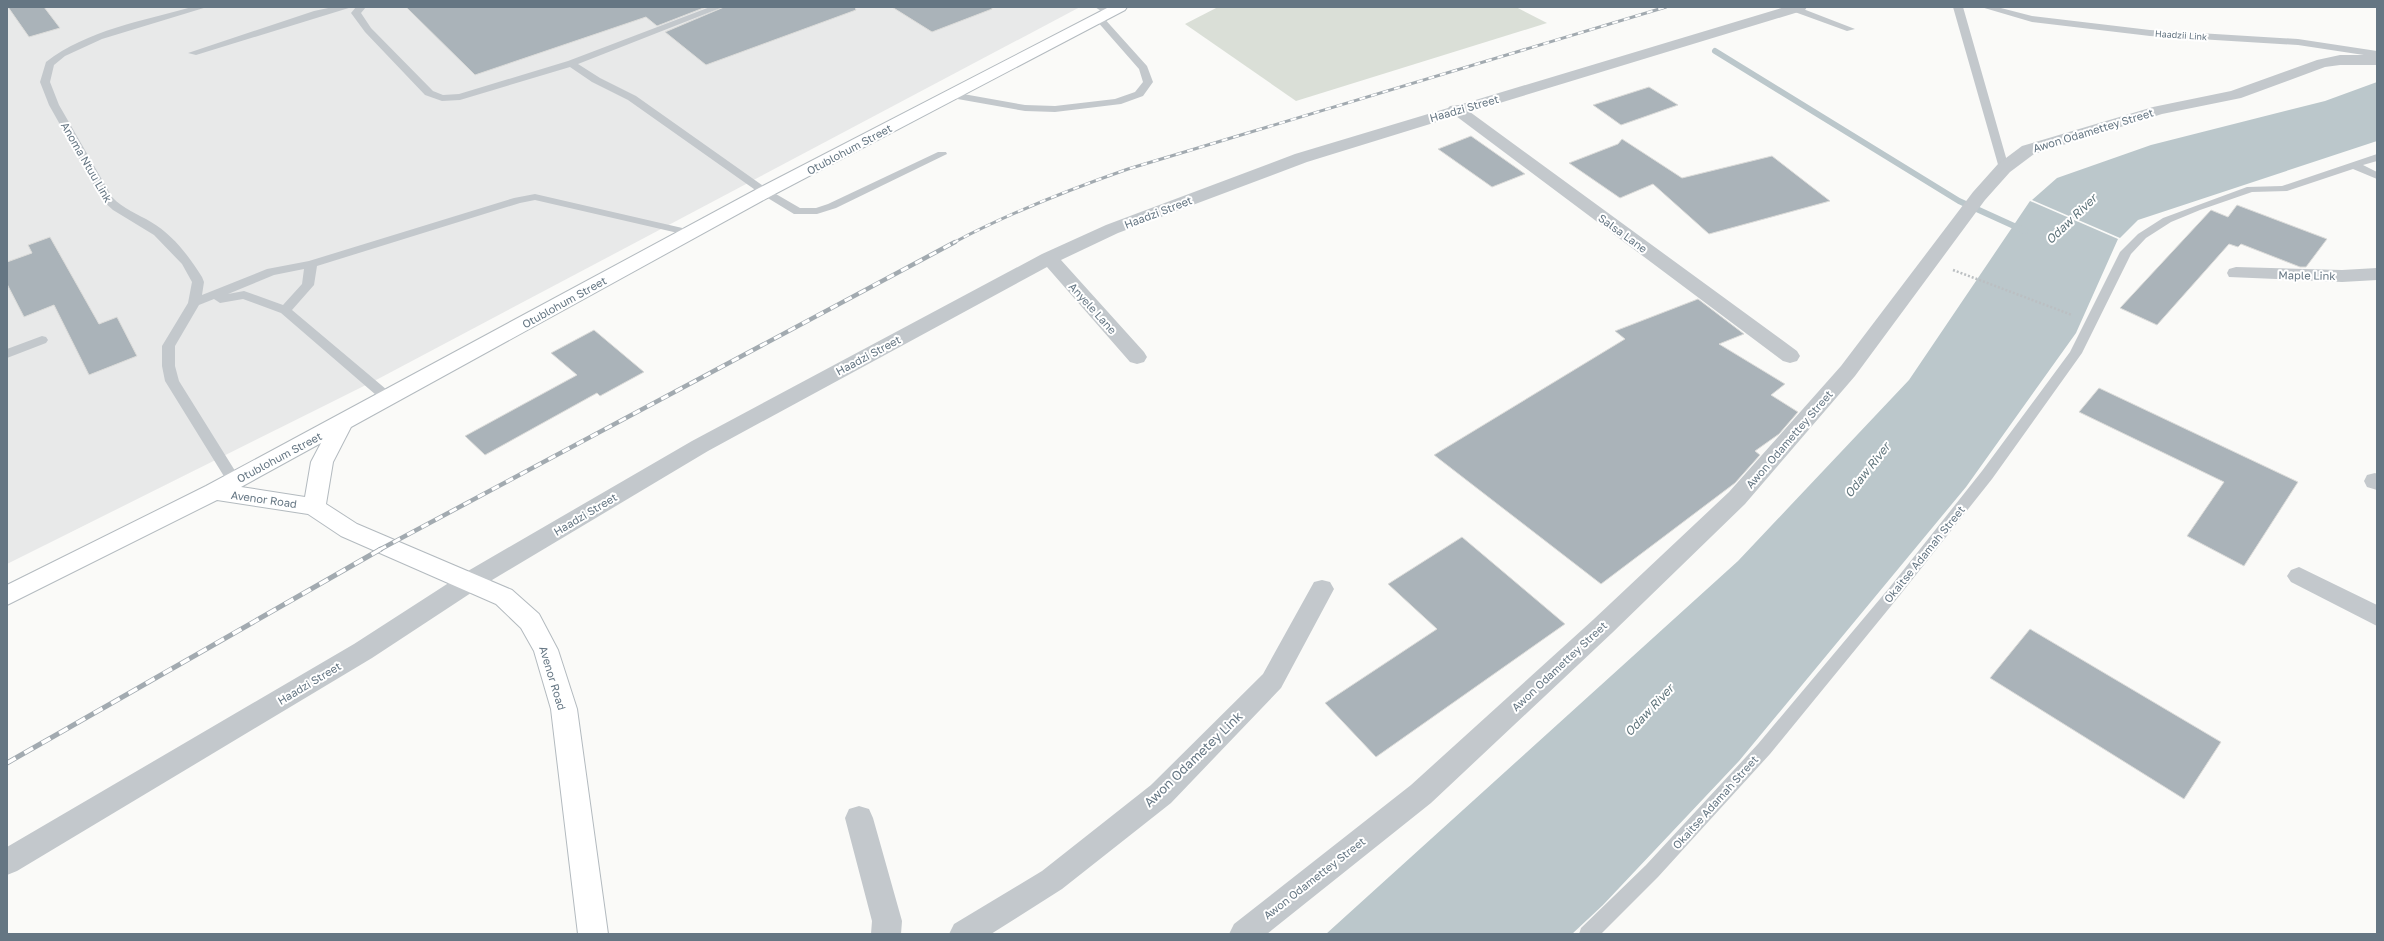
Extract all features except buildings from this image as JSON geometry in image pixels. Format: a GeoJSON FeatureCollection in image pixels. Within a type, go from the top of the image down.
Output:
{"type":"FeatureCollection","features":[{"type":"Feature","properties":{"kind":"street","name":"Haadzi Street"},"geometry":{"type":"LineString","coordinates":[[7,862],[363,651],[469,582],[700,446],[1049,258],[1112,229],[1301,158],[1456,109],[1533,89],[1706,34],[1798,8]]}},
{"type":"Feature","properties":{"kind":"street","name":"Otublohum Street"},"geometry":{"type":"LineString","coordinates":[[7,596],[234,482],[765,192],[952,95],[1107,11]]}},
{"type":"Feature","properties":{"kind":"street","name":"Awon Odamettey Street"},"geometry":{"type":"LineString","coordinates":[[1244,934],[1421,794],[1603,626],[1731,503],[1790,441],[1848,371],[1973,205],[2004,168],[2028,150],[2159,110],[2235,95],[2322,63],[2340,60],[2377,60]]}},
{"type":"Feature","properties":{"kind":"street","name":"Salsa Lane"},"geometry":{"type":"LineString","coordinates":[[1456,109],[1790,356]]}},
{"type":"Feature","properties":{"kind":"street","name":"Anyele Lane"},"geometry":{"type":"LineString","coordinates":[[1049,258],[1137,357]]}},
{"type":"Feature","properties":{"kind":"street","name":"Maple Link"},"geometry":{"type":"LineString","coordinates":[[2236,273],[2342,276],[2377,274]]}},
{"type":"Feature","properties":{"kind":"street"},"geometry":{"type":"LineString","coordinates":[[314,507],[322,462],[342,423]]}},
{"type":"Feature","properties":{"kind":"street","name":"Avenor Road"},"geometry":{"type":"LineString","coordinates":[[214,492],[266,498],[314,507],[349,530],[504,597],[519,609],[538,632],[552,666],[564,709],[592,934]]}},
{"type":"Feature","properties":{"kind":"street"},"geometry":{"type":"LineString","coordinates":[[2299,576],[2377,616]]}},
{"type":"Feature","properties":{"kind":"street","name":"Awon Odametey Link"},"geometry":{"type":"LineString","coordinates":[[964,934],[1052,880],[1161,794],[1272,681],[1322,589]]}},
{"type":"Feature","properties":{"kind":"street"},"geometry":{"type":"LineString","coordinates":[[859,818],[887,921],[886,934]]}},
{"type":"Feature","properties":{"kind":"lane","name":"Anoma Ntuu Link"},"geometry":{"type":"LineString","coordinates":[[202,7],[92,40],[71,49],[49,64],[45,82],[54,105],[107,199],[114,207],[154,229],[193,271],[198,283],[194,303],[168,346],[167,364],[172,381],[234,482]]}},
{"type":"Feature","properties":{"kind":"lane"},"geometry":{"type":"LineString","coordinates":[[193,53],[317,13],[347,7]]}},
{"type":"Feature","properties":{"kind":"lane"},"geometry":{"type":"LineString","coordinates":[[361,7],[356,13],[368,30],[429,93],[442,98],[460,97],[571,63],[718,7]]}},
{"type":"Feature","properties":{"kind":"lane"},"geometry":{"type":"LineString","coordinates":[[1958,7],[2004,168]]}},
{"type":"Feature","properties":{"kind":"lane","name":"Haadzii Link"},"geometry":{"type":"LineString","coordinates":[[1986,7],[2032,19],[2150,33],[2298,42],[2377,54]]}},
{"type":"Feature","properties":{"kind":"lane"},"geometry":{"type":"LineString","coordinates":[[1798,8],[1850,29]]}},
{"type":"Feature","properties":{"kind":"lane"},"geometry":{"type":"LineString","coordinates":[[952,95],[1025,108],[1055,109],[1117,102],[1138,94],[1148,82],[1144,68],[1107,11]]}},
{"type":"Feature","properties":{"kind":"lane"},"geometry":{"type":"LineString","coordinates":[[571,63],[596,80],[632,98],[765,192],[798,212],[817,211],[846,200],[942,154]]}},
{"type":"Feature","properties":{"kind":"lane","name":"Okaitse Adamah Street"},"geometry":{"type":"LineString","coordinates":[[1588,934],[1652,871],[1764,749],[1895,591],[2015,437],[2076,353],[2126,252],[2142,236],[2167,220],[2251,189],[2283,188],[2377,157]]}},
{"type":"Feature","properties":{"kind":"lane"},"geometry":{"type":"LineString","coordinates":[[2353,165],[2377,176]]}},
{"type":"Feature","properties":{"kind":"lane"},"geometry":{"type":"LineString","coordinates":[[194,303],[271,272],[311,264],[518,200],[535,197],[691,233]]}},
{"type":"Feature","properties":{"kind":"lane"},"geometry":{"type":"LineString","coordinates":[[285,310],[308,285],[311,264]]}},
{"type":"Feature","properties":{"kind":"lane"},"geometry":{"type":"LineString","coordinates":[[194,303],[244,295],[285,310],[388,398]]}},
{"type":"Feature","properties":{"kind":"lane"},"geometry":{"type":"LineString","coordinates":[[7,354],[42,340]]}},
{"type":"Feature","properties":{"kind":"path"},"geometry":{"type":"LineString","coordinates":[[1930,261],[2091,322]]}},
{"type":"Feature","properties":{"kind":"shaded area"},"geometry":{"type":"Polygon","coordinates":[[[7,7],[1080,7],[378,379],[7,564],[7,7]]]}},
{"type":"Feature","properties":{"kind":"shaded area"},"geometry":{"type":"Polygon","coordinates":[[[1218,7],[1516,7],[1547,23],[1296,101],[1185,24],[1218,7]]]}},
{"type":"Feature","properties":{"kind":"water"},"geometry":{"type":"Polygon","coordinates":[[[2377,82],[2377,141],[2138,220],[2120,238],[2032,200],[2057,178],[2151,145],[2325,101],[2377,82]]]}},
{"type":"Feature","properties":{"kind":"water","name":"Odaw River"},"geometry":{"type":"Polygon","coordinates":[[[2030,201],[2118,239],[2076,333],[1966,487],[1739,761],[1603,905],[1572,934],[1326,934],[1738,561],[1909,380],[2030,201]]]}},
{"type":"Feature","properties":{"kind":"waterway"},"geometry":{"type":"LineString","coordinates":[[1715,51],[1959,201],[2025,231]]}},
{"type":"Feature","properties":{"kind":"railway"},"geometry":{"type":"LineString","coordinates":[[953,243],[1039,203],[1128,169],[1666,7]]}},
{"type":"Feature","properties":{"kind":"railway"},"geometry":{"type":"LineString","coordinates":[[379,550],[955,242]]}},
{"type":"Feature","properties":{"kind":"railway"},"geometry":{"type":"LineString","coordinates":[[7,763],[381,549]]}}]}
